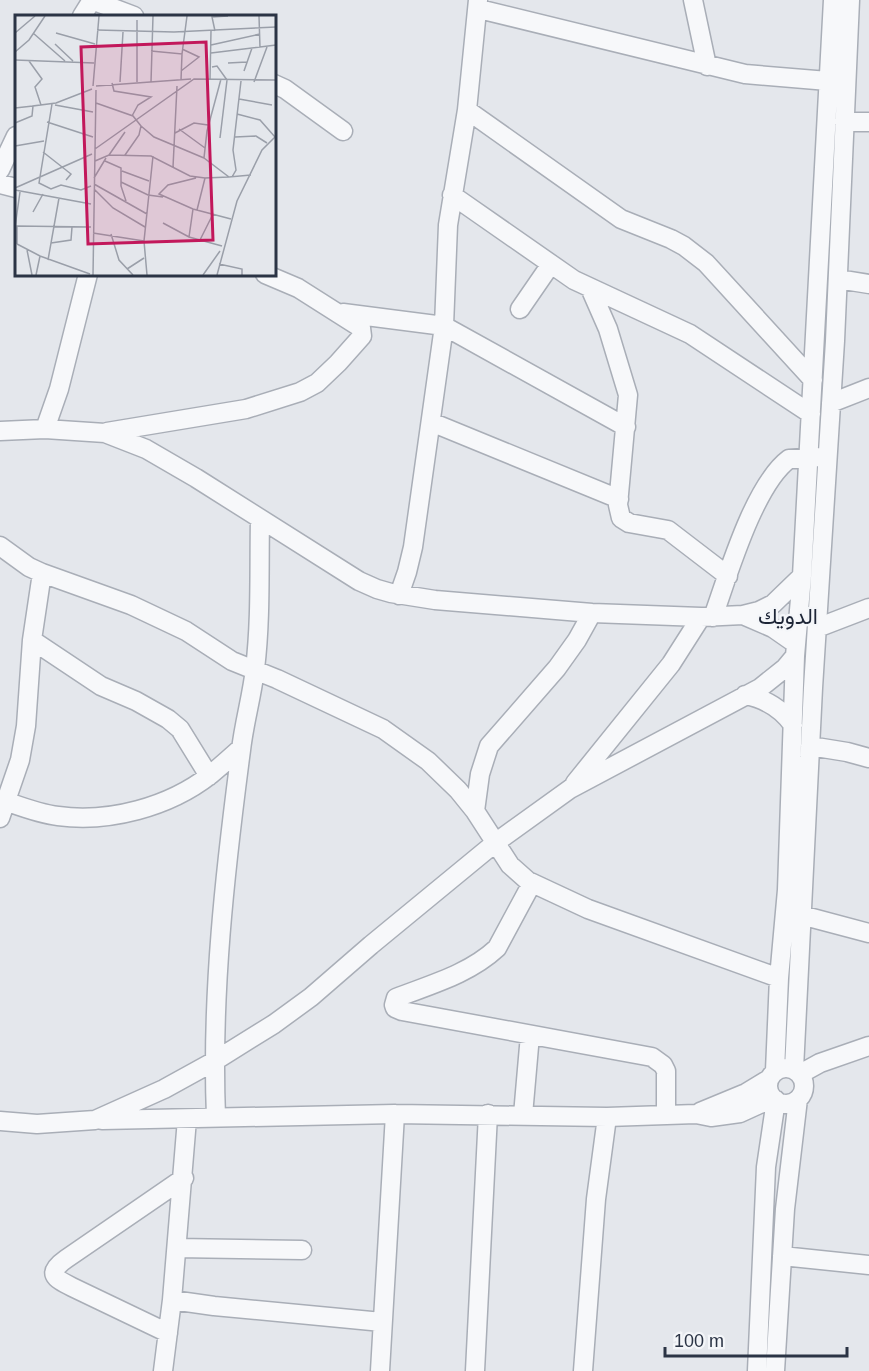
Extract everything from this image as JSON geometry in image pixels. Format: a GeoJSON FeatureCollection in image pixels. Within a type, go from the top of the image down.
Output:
{"type":"FeatureCollection","features":[{"type":"Feature","properties":{"kind":"street"},"geometry":{"type":"LineString","coordinates":[[83,15],[92,0],[131,15]]}},
{"type":"Feature","properties":{"kind":"street"},"geometry":{"type":"LineString","coordinates":[[693,0],[707,66]]}},
{"type":"Feature","properties":{"kind":"street"},"geometry":{"type":"LineString","coordinates":[[775,1371],[788,1172],[798,1099],[804,1088],[797,1072],[801,915],[800,772],[794,725],[795,650],[802,576],[832,0]]}},
{"type":"Feature","properties":{"kind":"street"},"geometry":{"type":"LineString","coordinates":[[798,1099],[787,1104],[774,1099],[769,1092],[800,772],[810,746],[838,279],[850,0]]}},
{"type":"Feature","properties":{"kind":"street"},"geometry":{"type":"LineString","coordinates":[[399,595],[413,547],[444,327],[448,225],[467,110],[479,4],[707,66],[745,74],[828,81]]}},
{"type":"Feature","properties":{"kind":"street"},"geometry":{"type":"LineString","coordinates":[[276,85],[343,131]]}},
{"type":"Feature","properties":{"kind":"street"},"geometry":{"type":"LineString","coordinates":[[467,110],[621,219],[659,233],[684,246],[714,272],[813,380]]}},
{"type":"Feature","properties":{"kind":"street"},"geometry":{"type":"LineString","coordinates":[[844,122],[869,122]]}},
{"type":"Feature","properties":{"kind":"street"},"geometry":{"type":"LineString","coordinates":[[0,170],[15,138]]}},
{"type":"Feature","properties":{"kind":"street"},"geometry":{"type":"LineString","coordinates":[[0,184],[15,188]]}},
{"type":"Feature","properties":{"kind":"street"},"geometry":{"type":"LineString","coordinates":[[452,195],[551,264],[590,288],[690,334],[811,414]]}},
{"type":"Feature","properties":{"kind":"street"},"geometry":{"type":"LineString","coordinates":[[520,309],[551,264]]}},
{"type":"Feature","properties":{"kind":"street"},"geometry":{"type":"LineString","coordinates":[[45,429],[59,389],[87,276]]}},
{"type":"Feature","properties":{"kind":"street"},"geometry":{"type":"LineString","coordinates":[[0,431],[45,429],[105,433],[246,409],[310,387],[338,363],[362,336],[361,328],[298,288],[271,276]]}},
{"type":"Feature","properties":{"kind":"street"},"geometry":{"type":"LineString","coordinates":[[838,279],[869,284]]}},
{"type":"Feature","properties":{"kind":"street"},"geometry":{"type":"LineString","coordinates":[[590,288],[608,329],[627,388],[628,405],[618,499],[623,520],[668,530],[728,576]]}},
{"type":"Feature","properties":{"kind":"street"},"geometry":{"type":"LineString","coordinates":[[339,313],[444,327],[626,427]]}},
{"type":"Feature","properties":{"kind":"street"},"geometry":{"type":"LineString","coordinates":[[831,404],[869,388]]}},
{"type":"Feature","properties":{"kind":"street"},"geometry":{"type":"LineString","coordinates":[[431,422],[618,499]]}},
{"type":"Feature","properties":{"kind":"street"},"geometry":{"type":"LineString","coordinates":[[105,433],[146,449],[359,581],[399,595],[592,613],[707,617],[743,615],[759,611],[773,604],[802,576]]}},
{"type":"Feature","properties":{"kind":"street"},"geometry":{"type":"LineString","coordinates":[[570,789],[707,617],[728,576],[756,504],[768,484],[786,461],[792,458],[828,457]]}},
{"type":"Feature","properties":{"kind":"street"},"geometry":{"type":"LineString","coordinates":[[216,1117],[213,1062],[220,951],[241,748],[255,671],[260,599],[260,519]]}},
{"type":"Feature","properties":{"kind":"street"},"geometry":{"type":"LineString","coordinates":[[0,546],[29,567],[142,610],[186,631],[232,661],[330,703],[393,735],[435,768],[458,790],[475,811],[510,865],[532,883],[588,909],[779,978]]}},
{"type":"Feature","properties":{"kind":"street"},"geometry":{"type":"LineString","coordinates":[[42,573],[32,640],[26,726],[20,760],[2,810],[55,816],[102,817],[164,801],[209,776],[241,748]]}},
{"type":"Feature","properties":{"kind":"street"},"geometry":{"type":"LineString","coordinates":[[817,628],[869,608]]}},
{"type":"Feature","properties":{"kind":"street"},"geometry":{"type":"LineString","coordinates":[[475,811],[480,774],[489,746],[557,668],[577,640],[592,613]]}},
{"type":"Feature","properties":{"kind":"street"},"geometry":{"type":"LineString","coordinates":[[743,615],[773,628],[795,650]]}},
{"type":"Feature","properties":{"kind":"street"},"geometry":{"type":"LineString","coordinates":[[32,640],[101,686],[168,719],[180,729],[209,776]]}},
{"type":"Feature","properties":{"kind":"street"},"geometry":{"type":"LineString","coordinates":[[94,1120],[164,1089],[274,1024],[311,997],[495,843],[570,789],[773,679],[795,650]]}},
{"type":"Feature","properties":{"kind":"street"},"geometry":{"type":"LineString","coordinates":[[745,694],[757,697],[778,708],[794,725]]}},
{"type":"Feature","properties":{"kind":"street"},"geometry":{"type":"LineString","coordinates":[[810,746],[869,758]]}},
{"type":"Feature","properties":{"kind":"street"},"geometry":{"type":"LineString","coordinates":[[532,883],[501,941],[490,955],[449,978],[396,998],[393,1005],[402,1011],[652,1057],[663,1065],[666,1071],[666,1115]]}},
{"type":"Feature","properties":{"kind":"street"},"geometry":{"type":"LineString","coordinates":[[801,915],[869,933]]}},
{"type":"Feature","properties":{"kind":"street"},"geometry":{"type":"LineString","coordinates":[[523,1115],[530,1035]]}},
{"type":"Feature","properties":{"kind":"street"},"geometry":{"type":"LineString","coordinates":[[696,1114],[746,1093],[786,1068],[797,1072],[869,1046]]}},
{"type":"Feature","properties":{"kind":"street"},"geometry":{"type":"LineString","coordinates":[[0,1121],[37,1124],[94,1120],[395,1114],[607,1117],[696,1114],[711,1117],[740,1113],[774,1099]]}},
{"type":"Feature","properties":{"kind":"street"},"geometry":{"type":"LineString","coordinates":[[757,1371],[766,1167],[774,1099]]}},
{"type":"Feature","properties":{"kind":"street"},"geometry":{"type":"LineString","coordinates":[[380,1371],[395,1114]]}},
{"type":"Feature","properties":{"kind":"street"},"geometry":{"type":"LineString","coordinates":[[475,1371],[488,1114]]}},
{"type":"Feature","properties":{"kind":"street"},"geometry":{"type":"LineString","coordinates":[[583,1371],[596,1199],[607,1117]]}},
{"type":"Feature","properties":{"kind":"street"},"geometry":{"type":"LineString","coordinates":[[163,1371],[172,1300],[188,1119]]}},
{"type":"Feature","properties":{"kind":"street"},"geometry":{"type":"LineString","coordinates":[[168,1333],[62,1282],[54,1275],[54,1271],[55,1266],[66,1258],[184,1178]]}},
{"type":"Feature","properties":{"kind":"street"},"geometry":{"type":"LineString","coordinates":[[177,1248],[302,1250]]}},
{"type":"Feature","properties":{"kind":"street"},"geometry":{"type":"LineString","coordinates":[[782,1256],[869,1266]]}},
{"type":"Feature","properties":{"kind":"street"},"geometry":{"type":"LineString","coordinates":[[172,1300],[382,1322]]}},
{"type":"Feature","properties":{"kind":"district","name":"الدويك"},"geometry":{"type":"Point","coordinates":[788,616]}}]}
